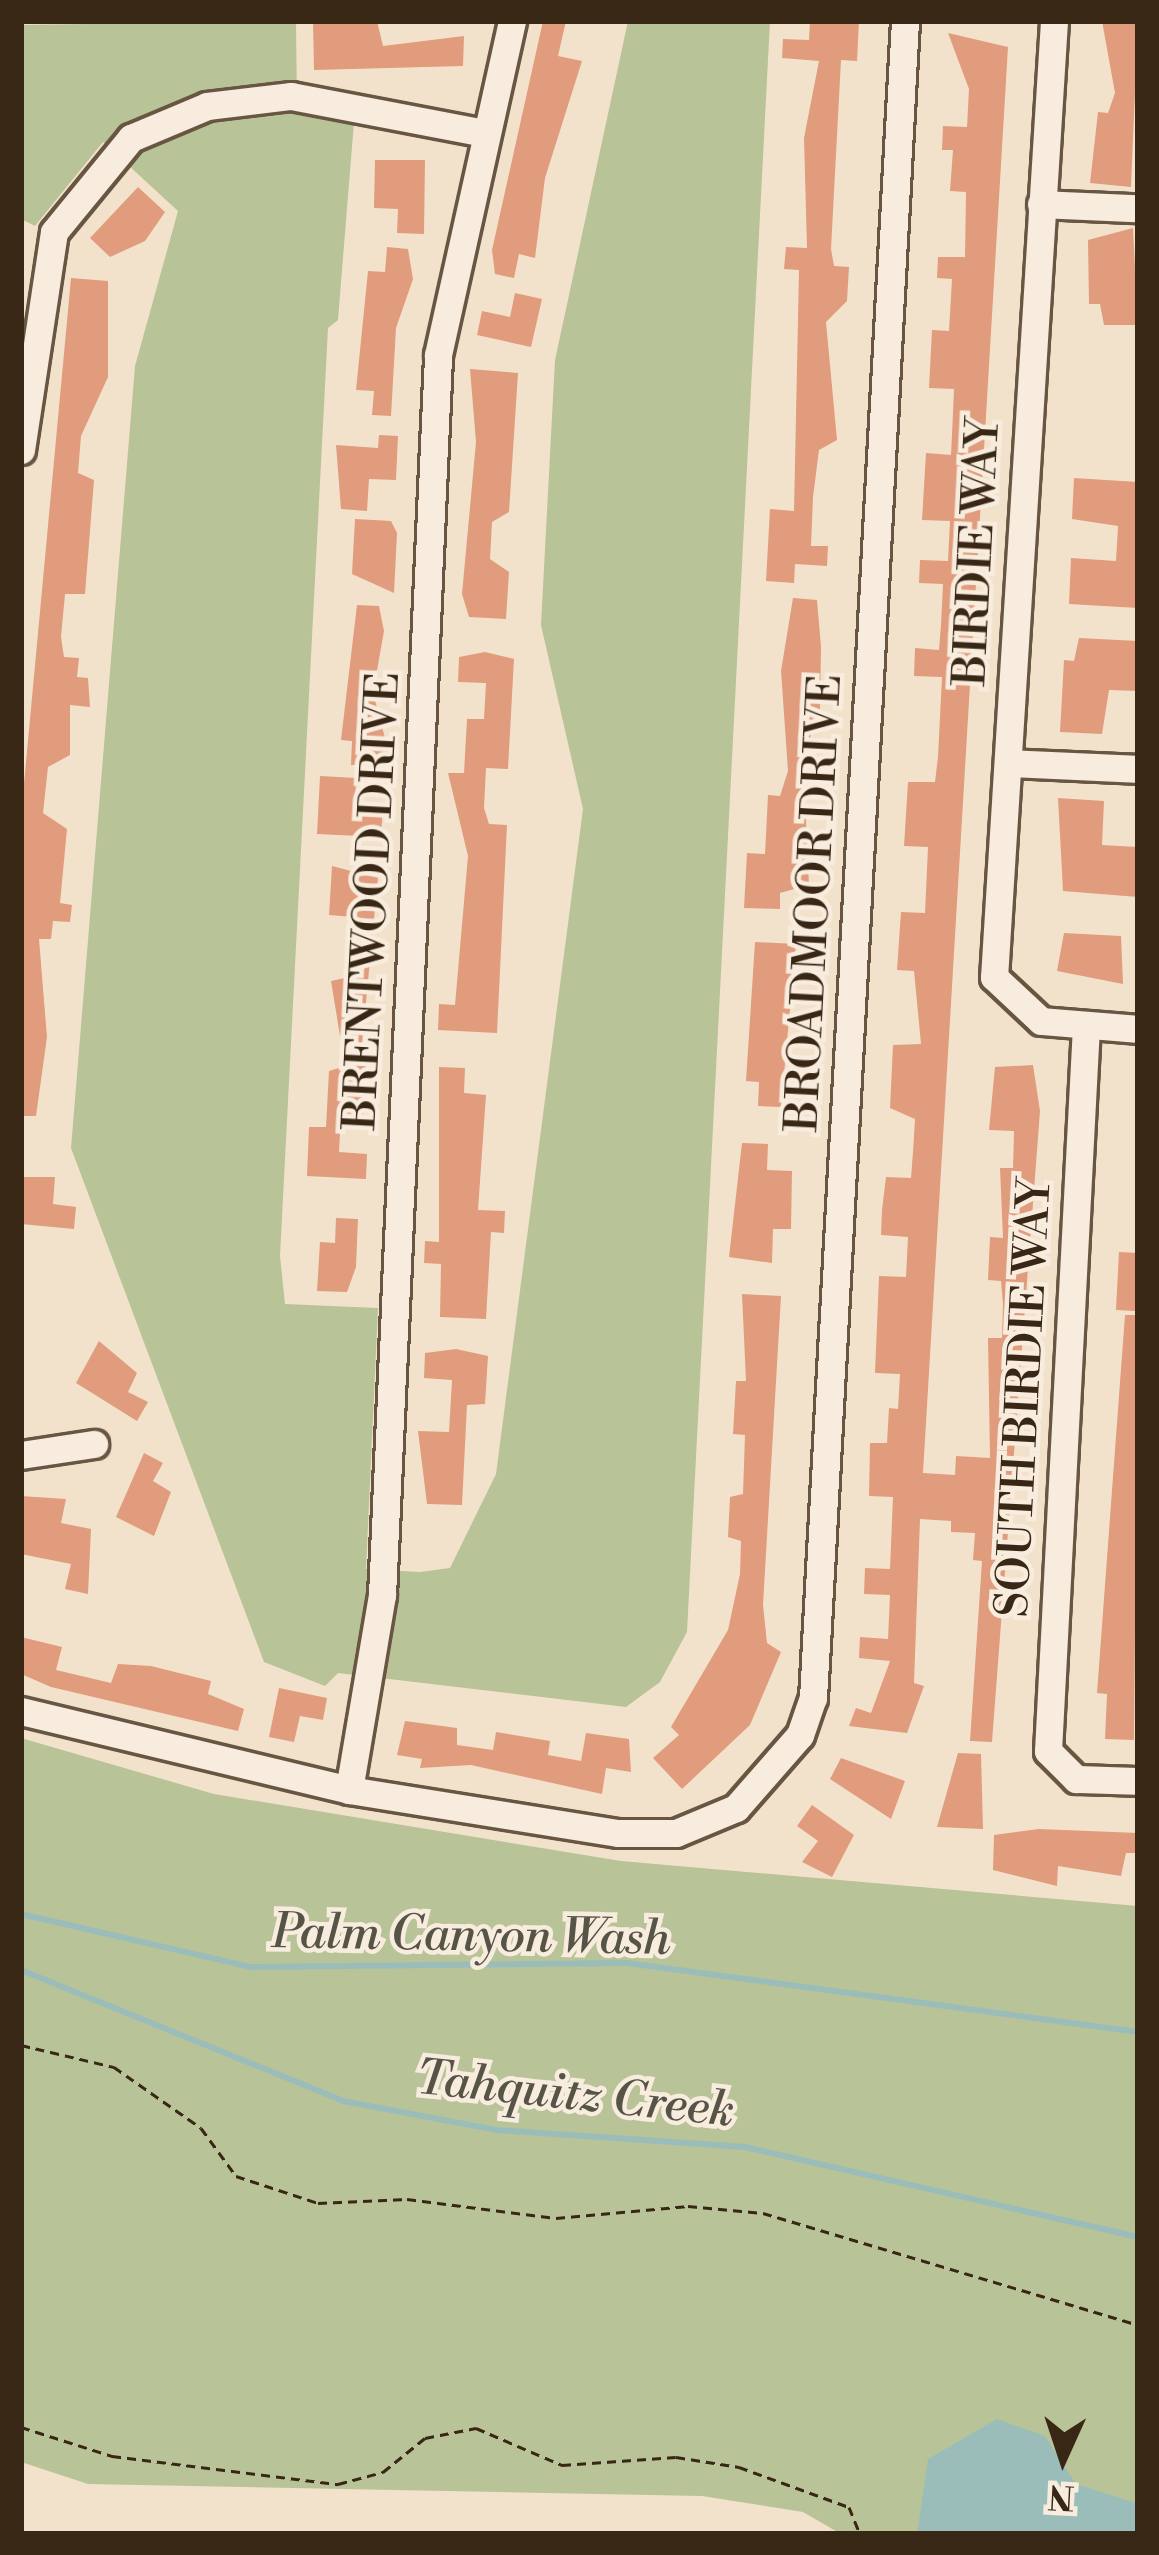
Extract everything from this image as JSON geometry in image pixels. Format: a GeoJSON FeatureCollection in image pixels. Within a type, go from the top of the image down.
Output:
{"type":"FeatureCollection","features":[{"type":"Feature","properties":{"kind":"street","name":"BRENTWOOD DRIVE"},"geometry":{"type":"LineString","coordinates":[[349,1790],[382,1595],[438,355],[512,21]]}},
{"type":"Feature","properties":{"kind":"street","name":"BROADMOOR DRIVE"},"geometry":{"type":"LineString","coordinates":[[349,1790],[676,1833],[736,1808],[769,1777],[813,1698],[905,21]]}},
{"type":"Feature","properties":{"kind":"street","name":"BIRDIE WAY"},"geometry":{"type":"LineString","coordinates":[[1054,21],[994,977],[1015,1008],[1086,1026],[1138,1029]]}},
{"type":"Feature","properties":{"kind":"street"},"geometry":{"type":"LineString","coordinates":[[21,450],[25,367],[54,232],[106,158],[149,128],[207,106],[291,96],[485,133]]}},
{"type":"Feature","properties":{"kind":"street"},"geometry":{"type":"LineString","coordinates":[[1041,204],[1134,208]]}},
{"type":"Feature","properties":{"kind":"street"},"geometry":{"type":"LineString","coordinates":[[1008,763],[1138,769]]}},
{"type":"Feature","properties":{"kind":"street","name":"SOUTH BIRDIE WAY"},"geometry":{"type":"LineString","coordinates":[[1086,1026],[1048,1751],[1059,1772],[1138,1781]]}},
{"type":"Feature","properties":{"kind":"street"},"geometry":{"type":"LineString","coordinates":[[21,1455],[94,1444]]}},
{"type":"Feature","properties":{"kind":"street"},"geometry":{"type":"LineString","coordinates":[[21,1711],[349,1790]]}},
{"type":"Feature","properties":{"kind":"path"},"geometry":{"type":"LineString","coordinates":[[21,2045],[114,2067],[201,2128],[236,2176],[318,2203],[407,2198],[556,2218],[688,2206],[763,2213],[1138,2325]]}},
{"type":"Feature","properties":{"kind":"path"},"geometry":{"type":"LineString","coordinates":[[21,2428],[112,2456],[338,2484],[383,2472],[425,2438],[476,2428],[562,2465],[676,2457],[739,2468],[849,2507],[860,2534]]}},
{"type":"Feature","properties":{"kind":"green space"},"geometry":{"type":"Polygon","coordinates":[[[296,21],[297,108],[354,122],[338,320],[328,328],[280,1256],[285,1304],[378,1308],[366,1569],[420,1572],[450,1568],[496,1474],[583,809],[541,625],[555,360],[628,21],[770,21],[687,1632],[660,1682],[626,1707],[338,1673],[325,1686],[264,1662],[71,1148],[135,366],[178,211],[103,142],[35,226],[21,219],[21,25],[296,21]]]}},
{"type":"Feature","properties":{"kind":"green space"},"geometry":{"type":"Polygon","coordinates":[[[21,1738],[214,1794],[621,1861],[1138,1906],[1138,2534],[841,2534],[803,2512],[702,2496],[88,2484],[21,2462],[21,1738]]]}},
{"type":"Feature","properties":{"kind":"water"},"geometry":{"type":"Polygon","coordinates":[[[997,2419],[1045,2436],[1076,2484],[1136,2503],[1138,2534],[917,2534],[928,2459],[997,2419]]]}},
{"type":"Feature","properties":{"kind":"building"},"geometry":{"type":"Polygon","coordinates":[[[313,21],[377,21],[383,46],[464,36],[463,66],[314,70],[313,21]]]}},
{"type":"Feature","properties":{"kind":"building"},"geometry":{"type":"Polygon","coordinates":[[[543,21],[566,21],[558,56],[582,61],[545,178],[535,258],[519,254],[514,278],[495,274],[492,250],[543,21]]]}},
{"type":"Feature","properties":{"kind":"building"},"geometry":{"type":"Polygon","coordinates":[[[810,21],[859,21],[857,61],[841,60],[831,249],[834,266],[849,267],[847,301],[826,322],[837,440],[819,450],[813,497],[811,546],[828,546],[827,566],[795,564],[794,583],[766,581],[770,509],[794,511],[799,270],[784,269],[786,247],[807,248],[804,138],[819,61],[782,58],[783,39],[809,40],[810,21]]]}},
{"type":"Feature","properties":{"kind":"building"},"geometry":{"type":"Polygon","coordinates":[[[1102,21],[1138,21],[1131,187],[1090,183],[1098,112],[1108,113],[1115,93],[1102,21]]]}},
{"type":"Feature","properties":{"kind":"building"},"geometry":{"type":"Polygon","coordinates":[[[948,33],[1008,47],[923,1473],[955,1475],[956,1456],[990,1458],[988,1338],[1002,1338],[1003,1304],[1001,1281],[988,1280],[990,1237],[1003,1238],[1000,1168],[1013,1168],[1014,1131],[989,1130],[995,1067],[1033,1065],[1040,1111],[992,1742],[970,1741],[982,1561],[973,1560],[975,1533],[951,1532],[951,1521],[920,1519],[914,1683],[924,1686],[907,1733],[849,1726],[856,1708],[871,1713],[890,1661],[859,1658],[860,1637],[888,1639],[890,1595],[864,1594],[865,1568],[890,1569],[893,1497],[869,1496],[870,1443],[887,1443],[889,1408],[898,1409],[900,1374],[875,1373],[879,1276],[906,1277],[908,1237],[881,1235],[882,1210],[886,1177],[911,1178],[915,1119],[890,1108],[893,1045],[921,1044],[914,971],[897,970],[901,912],[925,913],[928,847],[904,846],[908,782],[935,782],[938,757],[942,677],[914,676],[915,648],[939,650],[941,625],[943,584],[919,583],[920,560],[948,561],[950,521],[922,520],[926,453],[951,455],[954,389],[929,388],[932,330],[949,331],[952,279],[937,278],[938,257],[965,257],[966,192],[950,191],[953,150],[942,150],[943,126],[967,127],[969,89],[948,33]]]}},
{"type":"Feature","properties":{"kind":"building"},"geometry":{"type":"Polygon","coordinates":[[[375,160],[425,160],[424,234],[397,233],[398,209],[374,208],[375,160]]]}},
{"type":"Feature","properties":{"kind":"building"},"geometry":{"type":"Polygon","coordinates":[[[138,187],[165,212],[145,241],[110,257],[90,238],[138,187]]]}},
{"type":"Feature","properties":{"kind":"building"},"geometry":{"type":"Polygon","coordinates":[[[1133,228],[1138,325],[1104,325],[1100,304],[1089,304],[1088,240],[1133,228]]]}},
{"type":"Feature","properties":{"kind":"building"},"geometry":{"type":"Polygon","coordinates":[[[387,247],[408,249],[413,279],[396,328],[391,416],[372,415],[374,391],[356,390],[368,271],[385,272],[387,247]]]}},
{"type":"Feature","properties":{"kind":"building"},"geometry":{"type":"Polygon","coordinates":[[[71,278],[108,281],[108,377],[81,436],[78,473],[94,480],[85,594],[65,594],[61,637],[64,657],[79,658],[77,677],[88,678],[90,707],[70,705],[70,755],[48,767],[43,813],[67,829],[60,903],[72,905],[70,922],[53,921],[51,939],[39,939],[47,1037],[36,1116],[21,1116],[21,816],[71,278]]]}},
{"type":"Feature","properties":{"kind":"building"},"geometry":{"type":"Polygon","coordinates":[[[515,293],[542,299],[531,347],[477,335],[482,311],[510,317],[515,293]]]}},
{"type":"Feature","properties":{"kind":"building"},"geometry":{"type":"Polygon","coordinates":[[[470,369],[518,373],[509,512],[492,522],[490,559],[509,572],[506,619],[469,617],[462,594],[476,442],[470,369]]]}},
{"type":"Feature","properties":{"kind":"building"},"geometry":{"type":"Polygon","coordinates":[[[379,435],[398,436],[396,480],[369,479],[367,511],[341,509],[336,445],[378,448],[379,435]]]}},
{"type":"Feature","properties":{"kind":"building"},"geometry":{"type":"Polygon","coordinates":[[[1074,478],[1138,482],[1138,608],[1069,604],[1071,558],[1116,561],[1118,526],[1072,519],[1074,478]]]}},
{"type":"Feature","properties":{"kind":"building"},"geometry":{"type":"Polygon","coordinates":[[[355,519],[391,521],[397,533],[394,593],[352,574],[355,519]]]}},
{"type":"Feature","properties":{"kind":"building"},"geometry":{"type":"Polygon","coordinates":[[[793,598],[817,600],[821,647],[820,709],[803,758],[809,885],[780,893],[780,909],[744,908],[747,853],[765,854],[768,795],[780,796],[788,771],[781,671],[793,598]]]}},
{"type":"Feature","properties":{"kind":"building"},"geometry":{"type":"Polygon","coordinates":[[[357,605],[379,606],[384,631],[373,693],[392,764],[351,765],[352,741],[341,740],[357,605]]]}},
{"type":"Feature","properties":{"kind":"building"},"geometry":{"type":"Polygon","coordinates":[[[1079,638],[1138,641],[1138,691],[1109,690],[1102,734],[1060,732],[1064,660],[1074,661],[1079,638]]]}},
{"type":"Feature","properties":{"kind":"building"},"geometry":{"type":"Polygon","coordinates":[[[485,652],[514,659],[508,769],[486,768],[484,808],[489,824],[507,825],[497,1033],[438,1030],[439,1004],[455,1005],[468,856],[448,773],[464,773],[467,719],[484,719],[486,683],[458,682],[459,657],[485,652]]]}},
{"type":"Feature","properties":{"kind":"building"},"geometry":{"type":"Polygon","coordinates":[[[320,776],[356,778],[355,803],[383,804],[381,837],[317,834],[320,776]]]}},
{"type":"Feature","properties":{"kind":"building"},"geometry":{"type":"Polygon","coordinates":[[[1058,798],[1104,801],[1102,845],[1138,847],[1138,897],[1063,891],[1058,798]]]}},
{"type":"Feature","properties":{"kind":"building"},"geometry":{"type":"Polygon","coordinates":[[[332,866],[378,878],[362,1043],[370,1091],[362,1115],[341,1114],[339,1152],[367,1154],[366,1179],[307,1176],[309,1127],[326,1127],[329,1071],[345,1066],[331,981],[345,978],[354,917],[329,915],[332,866]]]}},
{"type":"Feature","properties":{"kind":"building"},"geometry":{"type":"Polygon","coordinates":[[[1064,933],[1121,936],[1123,984],[1057,971],[1064,933]]]}},
{"type":"Feature","properties":{"kind":"building"},"geometry":{"type":"Polygon","coordinates":[[[755,942],[796,944],[781,1107],[758,1106],[759,1082],[746,1081],[755,942]]]}},
{"type":"Feature","properties":{"kind":"building"},"geometry":{"type":"Polygon","coordinates":[[[439,1067],[465,1068],[464,1093],[486,1095],[478,1210],[505,1211],[504,1233],[491,1232],[486,1319],[440,1317],[441,1264],[424,1263],[425,1241],[439,1242],[439,1067]]]}},
{"type":"Feature","properties":{"kind":"building"},"geometry":{"type":"Polygon","coordinates":[[[742,1143],[768,1144],[767,1170],[792,1171],[791,1229],[773,1229],[772,1263],[729,1257],[742,1143]]]}},
{"type":"Feature","properties":{"kind":"building"},"geometry":{"type":"Polygon","coordinates":[[[21,1177],[55,1177],[53,1204],[76,1207],[74,1229],[21,1224],[21,1177]]]}},
{"type":"Feature","properties":{"kind":"building"},"geometry":{"type":"Polygon","coordinates":[[[336,1218],[358,1219],[356,1267],[347,1292],[317,1291],[320,1242],[335,1243],[336,1218]]]}},
{"type":"Feature","properties":{"kind":"building"},"geometry":{"type":"Polygon","coordinates":[[[1119,1252],[1138,1253],[1135,1311],[1116,1310],[1119,1252]]]}},
{"type":"Feature","properties":{"kind":"building"},"geometry":{"type":"Polygon","coordinates":[[[742,1294],[781,1296],[763,1605],[767,1643],[781,1652],[750,1725],[682,1789],[653,1758],[679,1735],[671,1727],[728,1630],[740,1574],[741,1541],[728,1537],[730,1497],[743,1494],[745,1435],[733,1434],[736,1381],[746,1381],[742,1294]]]}},
{"type":"Feature","properties":{"kind":"building"},"geometry":{"type":"Polygon","coordinates":[[[1125,1315],[1138,1315],[1134,1740],[1105,1739],[1107,1694],[1097,1693],[1125,1315]]]}},
{"type":"Feature","properties":{"kind":"building"},"geometry":{"type":"Polygon","coordinates":[[[99,1341],[137,1373],[128,1392],[148,1402],[137,1421],[76,1383],[99,1341]]]}},
{"type":"Feature","properties":{"kind":"building"},"geometry":{"type":"Polygon","coordinates":[[[456,1349],[488,1356],[485,1404],[467,1405],[462,1505],[427,1504],[418,1431],[449,1432],[452,1380],[424,1378],[425,1353],[456,1349]]]}},
{"type":"Feature","properties":{"kind":"building"},"geometry":{"type":"Polygon","coordinates":[[[144,1453],[163,1463],[153,1481],[171,1492],[154,1536],[116,1517],[144,1453]]]}},
{"type":"Feature","properties":{"kind":"building"},"geometry":{"type":"Polygon","coordinates":[[[21,1496],[66,1499],[61,1523],[91,1529],[88,1594],[65,1589],[71,1564],[21,1554],[21,1496]]]}},
{"type":"Feature","properties":{"kind":"building"},"geometry":{"type":"Polygon","coordinates":[[[21,1637],[62,1647],[56,1670],[111,1683],[118,1664],[151,1666],[211,1681],[208,1694],[244,1709],[238,1731],[51,1687],[21,1674],[21,1637]]]}},
{"type":"Feature","properties":{"kind":"building"},"geometry":{"type":"Polygon","coordinates":[[[279,1688],[327,1698],[323,1720],[300,1716],[294,1742],[269,1737],[279,1688]]]}},
{"type":"Feature","properties":{"kind":"building"},"geometry":{"type":"Polygon","coordinates":[[[405,1721],[457,1728],[457,1745],[493,1750],[496,1732],[550,1741],[548,1755],[581,1761],[586,1733],[629,1739],[631,1772],[606,1768],[602,1794],[471,1765],[420,1768],[422,1759],[397,1755],[405,1721]]]}},
{"type":"Feature","properties":{"kind":"building"},"geometry":{"type":"Polygon","coordinates":[[[958,1753],[981,1754],[983,1829],[937,1827],[958,1753]]]}},
{"type":"Feature","properties":{"kind":"building"},"geometry":{"type":"Polygon","coordinates":[[[841,1758],[905,1781],[891,1819],[830,1779],[841,1758]]]}},
{"type":"Feature","properties":{"kind":"building"},"geometry":{"type":"Polygon","coordinates":[[[812,1805],[854,1835],[832,1877],[802,1862],[818,1841],[797,1826],[812,1805]]]}},
{"type":"Feature","properties":{"kind":"building"},"geometry":{"type":"Polygon","coordinates":[[[1039,1829],[1138,1833],[1138,1853],[1126,1853],[1121,1876],[1058,1866],[1057,1886],[993,1870],[994,1835],[1039,1829]]]}},
{"type":"Feature","properties":{"kind":"waterway","name":"Palm Canyon Wash"},"geometry":{"type":"LineString","coordinates":[[21,1914],[250,1967],[627,1963],[1138,2032]]}},
{"type":"Feature","properties":{"kind":"waterway","name":"Tahquitz Creek"},"geometry":{"type":"LineString","coordinates":[[21,1970],[343,2101],[497,2130],[745,2147],[1138,2237]]}}]}
